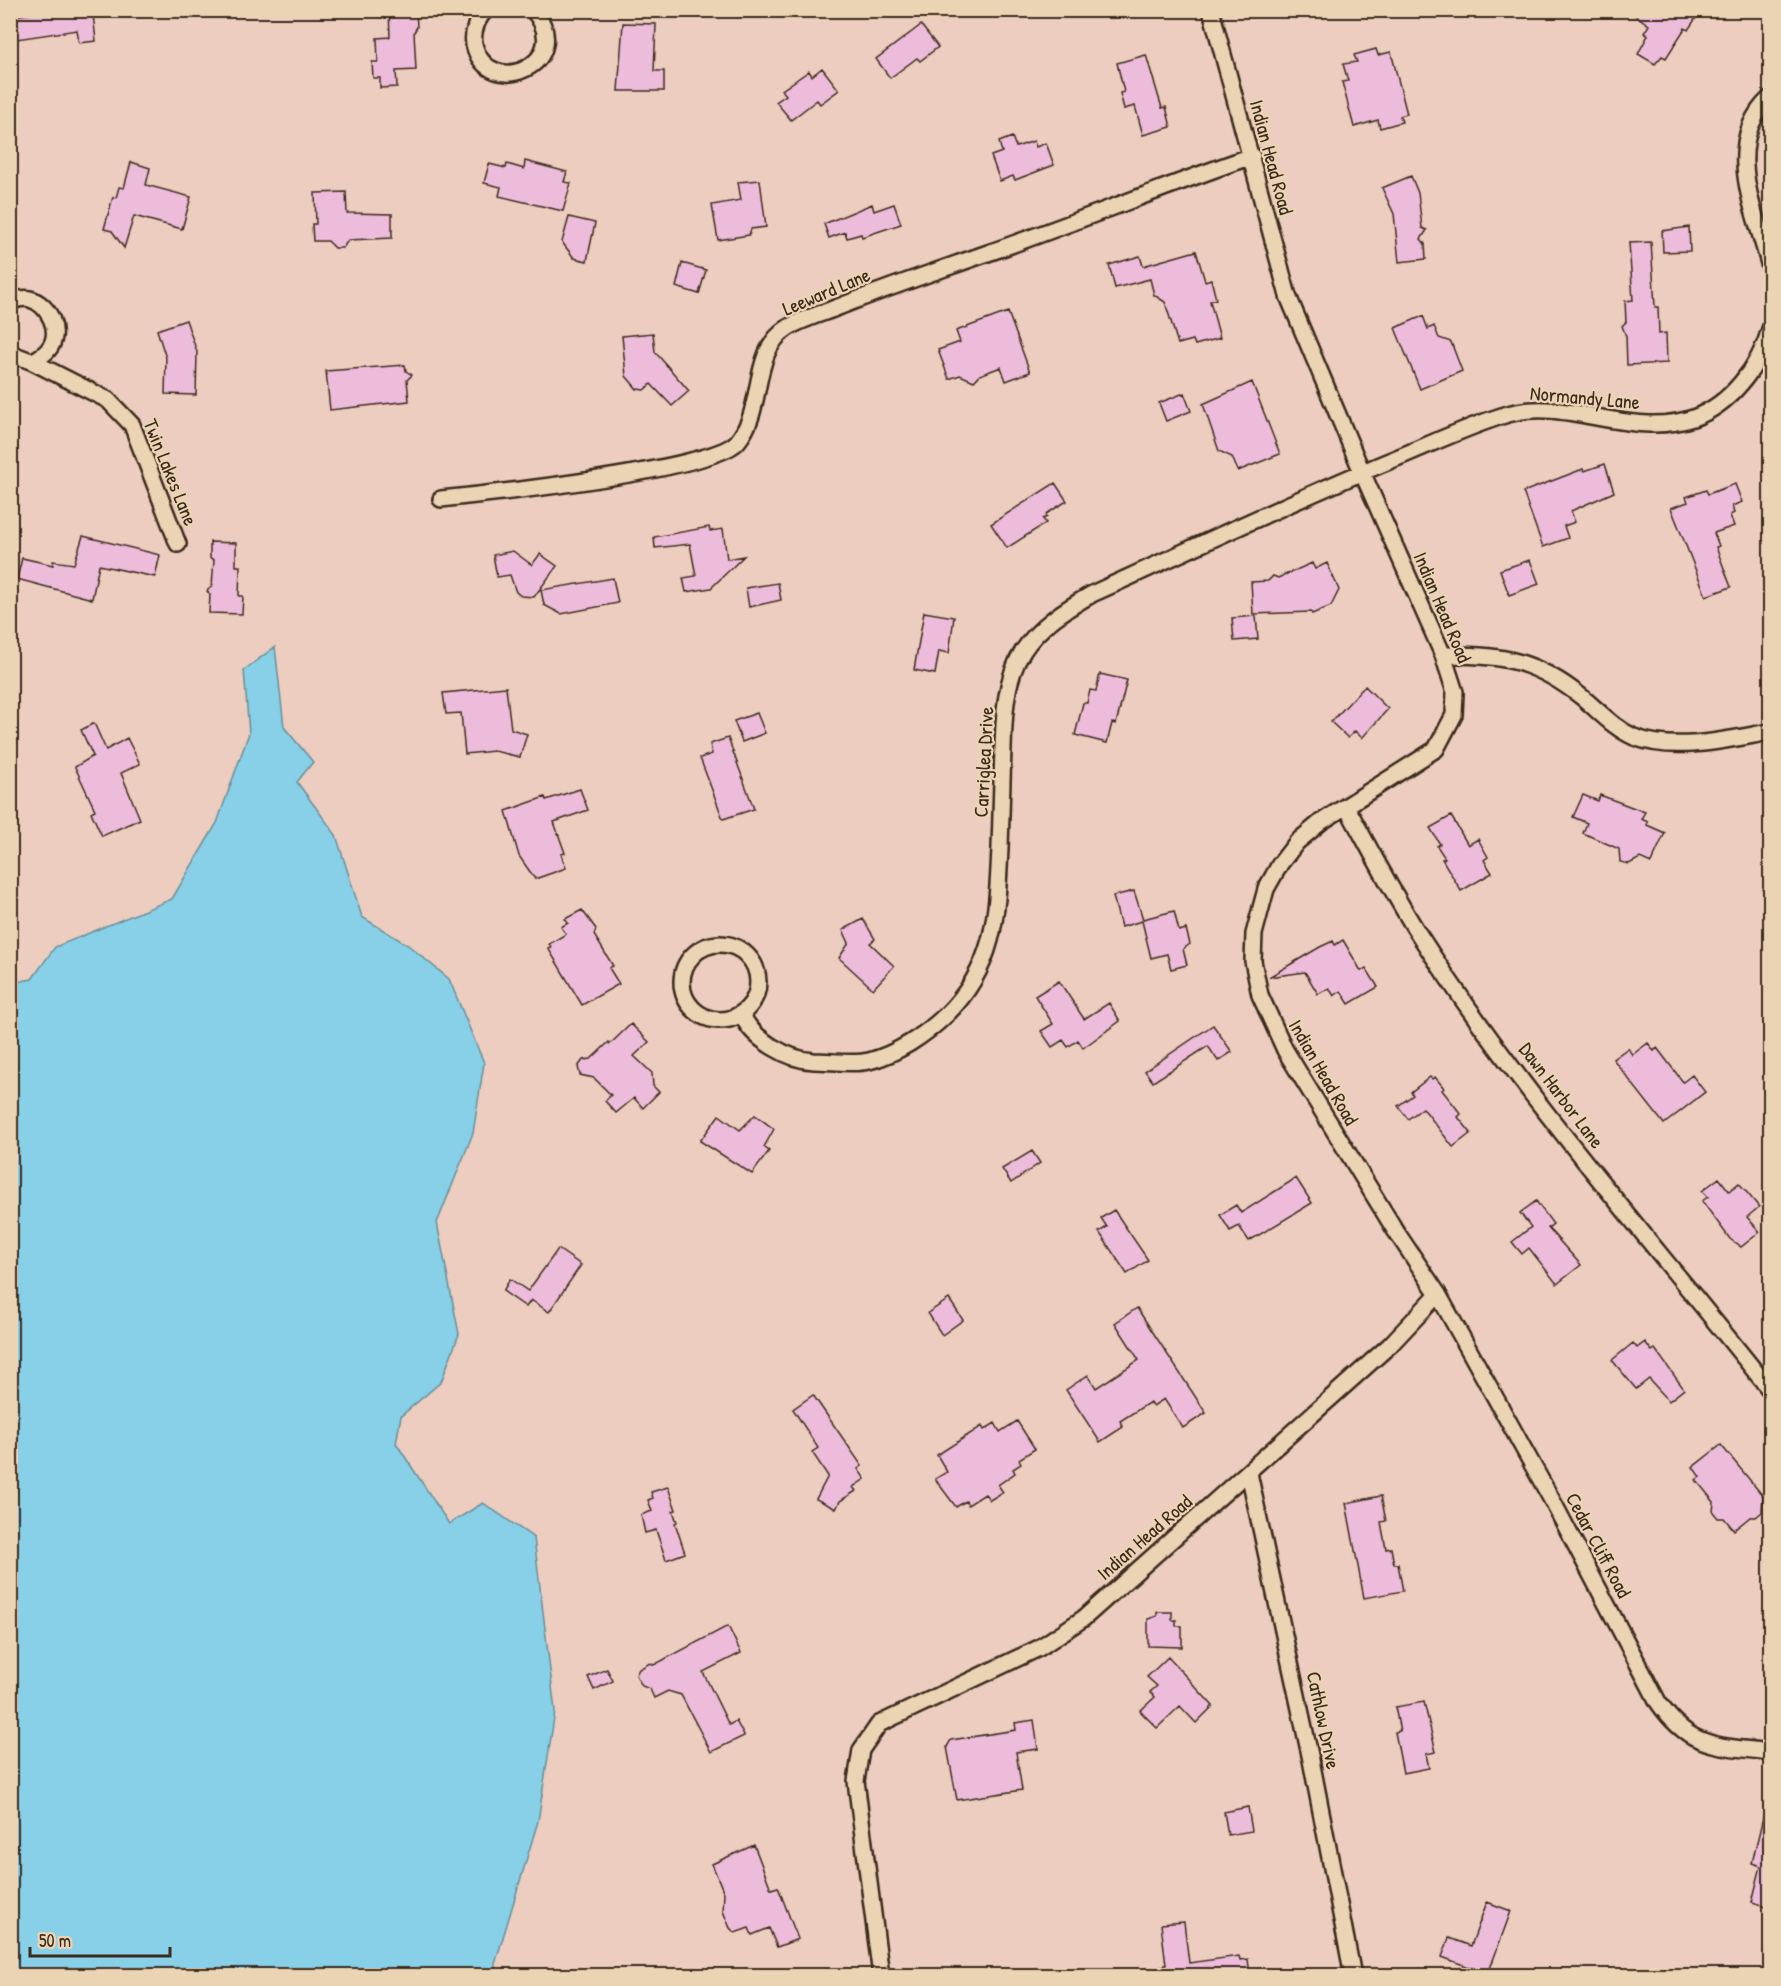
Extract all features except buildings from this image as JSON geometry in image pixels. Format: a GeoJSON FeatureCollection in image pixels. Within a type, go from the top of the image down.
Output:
{"type":"FeatureCollection","features":[{"type":"Feature","properties":{"kind":"street"},"geometry":{"type":"LineString","coordinates":[[486,10],[476,25],[473,39],[476,53],[485,64],[497,72],[511,74],[530,67],[544,50],[546,36],[543,23],[533,10]]}},
{"type":"Feature","properties":{"kind":"street","name":"Indian Head Road"},"geometry":{"type":"LineString","coordinates":[[881,1976],[856,1781],[861,1750],[879,1724],[1039,1648],[1084,1618],[1390,1345],[1437,1294],[1285,1050],[1260,995],[1253,961],[1258,910],[1266,889],[1280,864],[1297,842],[1321,822],[1424,758],[1445,736],[1454,715],[1455,692],[1443,655],[1362,472],[1288,296],[1211,10]]}},
{"type":"Feature","properties":{"kind":"street"},"geometry":{"type":"LineString","coordinates":[[1770,98],[1754,117],[1747,136],[1746,182],[1770,267]]}},
{"type":"Feature","properties":{"kind":"street","name":"Leeward Lane"},"geometry":{"type":"LineString","coordinates":[[441,499],[678,465],[711,457],[735,444],[747,427],[754,411],[767,352],[788,327],[889,287],[1252,156]]}},
{"type":"Feature","properties":{"kind":"street"},"geometry":{"type":"LineString","coordinates":[[10,301],[29,298],[43,306],[52,319],[55,336],[49,349],[33,362]]}},
{"type":"Feature","properties":{"kind":"street","name":"Normandy Lane"},"geometry":{"type":"LineString","coordinates":[[1362,472],[1510,414],[1537,409],[1638,423],[1692,418],[1719,404],[1740,384],[1756,364],[1770,329]]}},
{"type":"Feature","properties":{"kind":"street","name":"Twin Lakes Lane"},"geometry":{"type":"LineString","coordinates":[[10,353],[33,362],[108,400],[132,425],[178,544]]}},
{"type":"Feature","properties":{"kind":"street","name":"Carriglea Drive"},"geometry":{"type":"LineString","coordinates":[[742,1014],[745,1024],[759,1038],[800,1060],[868,1062],[921,1037],[938,1023],[968,989],[979,970],[997,914],[1004,715],[1012,677],[1022,652],[1043,627],[1064,610],[1092,594],[1362,472]]}},
{"type":"Feature","properties":{"kind":"street"},"geometry":{"type":"LineString","coordinates":[[1443,655],[1510,658],[1528,664],[1582,697],[1609,722],[1634,736],[1658,743],[1679,743],[1770,732]]}},
{"type":"Feature","properties":{"kind":"street","name":"Dawn Harbor Lane"},"geometry":{"type":"LineString","coordinates":[[1346,806],[1418,933],[1500,1048],[1599,1178],[1770,1390]]}},
{"type":"Feature","properties":{"kind":"street"},"geometry":{"type":"LineString","coordinates":[[715,944],[732,946],[747,954],[756,969],[759,986],[753,1002],[742,1014],[726,1021],[708,1019],[693,1010],[684,996],[682,979],[687,963],[699,950],[715,944]]}},
{"type":"Feature","properties":{"kind":"street","name":"Cedar Cliff Road"},"geometry":{"type":"LineString","coordinates":[[1437,1294],[1667,1715],[1676,1727],[1709,1744],[1770,1752]]}},
{"type":"Feature","properties":{"kind":"street","name":"Cathlow Drive"},"geometry":{"type":"LineString","coordinates":[[1249,1473],[1297,1694],[1353,1976]]}},
{"type":"Feature","properties":{"kind":"water"},"geometry":{"type":"Polygon","coordinates":[[[275,647],[284,727],[313,762],[297,782],[336,835],[362,917],[408,945],[449,979],[484,1063],[473,1133],[437,1223],[459,1334],[441,1382],[401,1416],[396,1443],[449,1524],[483,1503],[534,1538],[555,1711],[538,1821],[495,1964],[495,1975],[11,1975],[11,983],[32,979],[55,947],[172,899],[217,823],[249,733],[244,670],[275,647]]]}}]}
